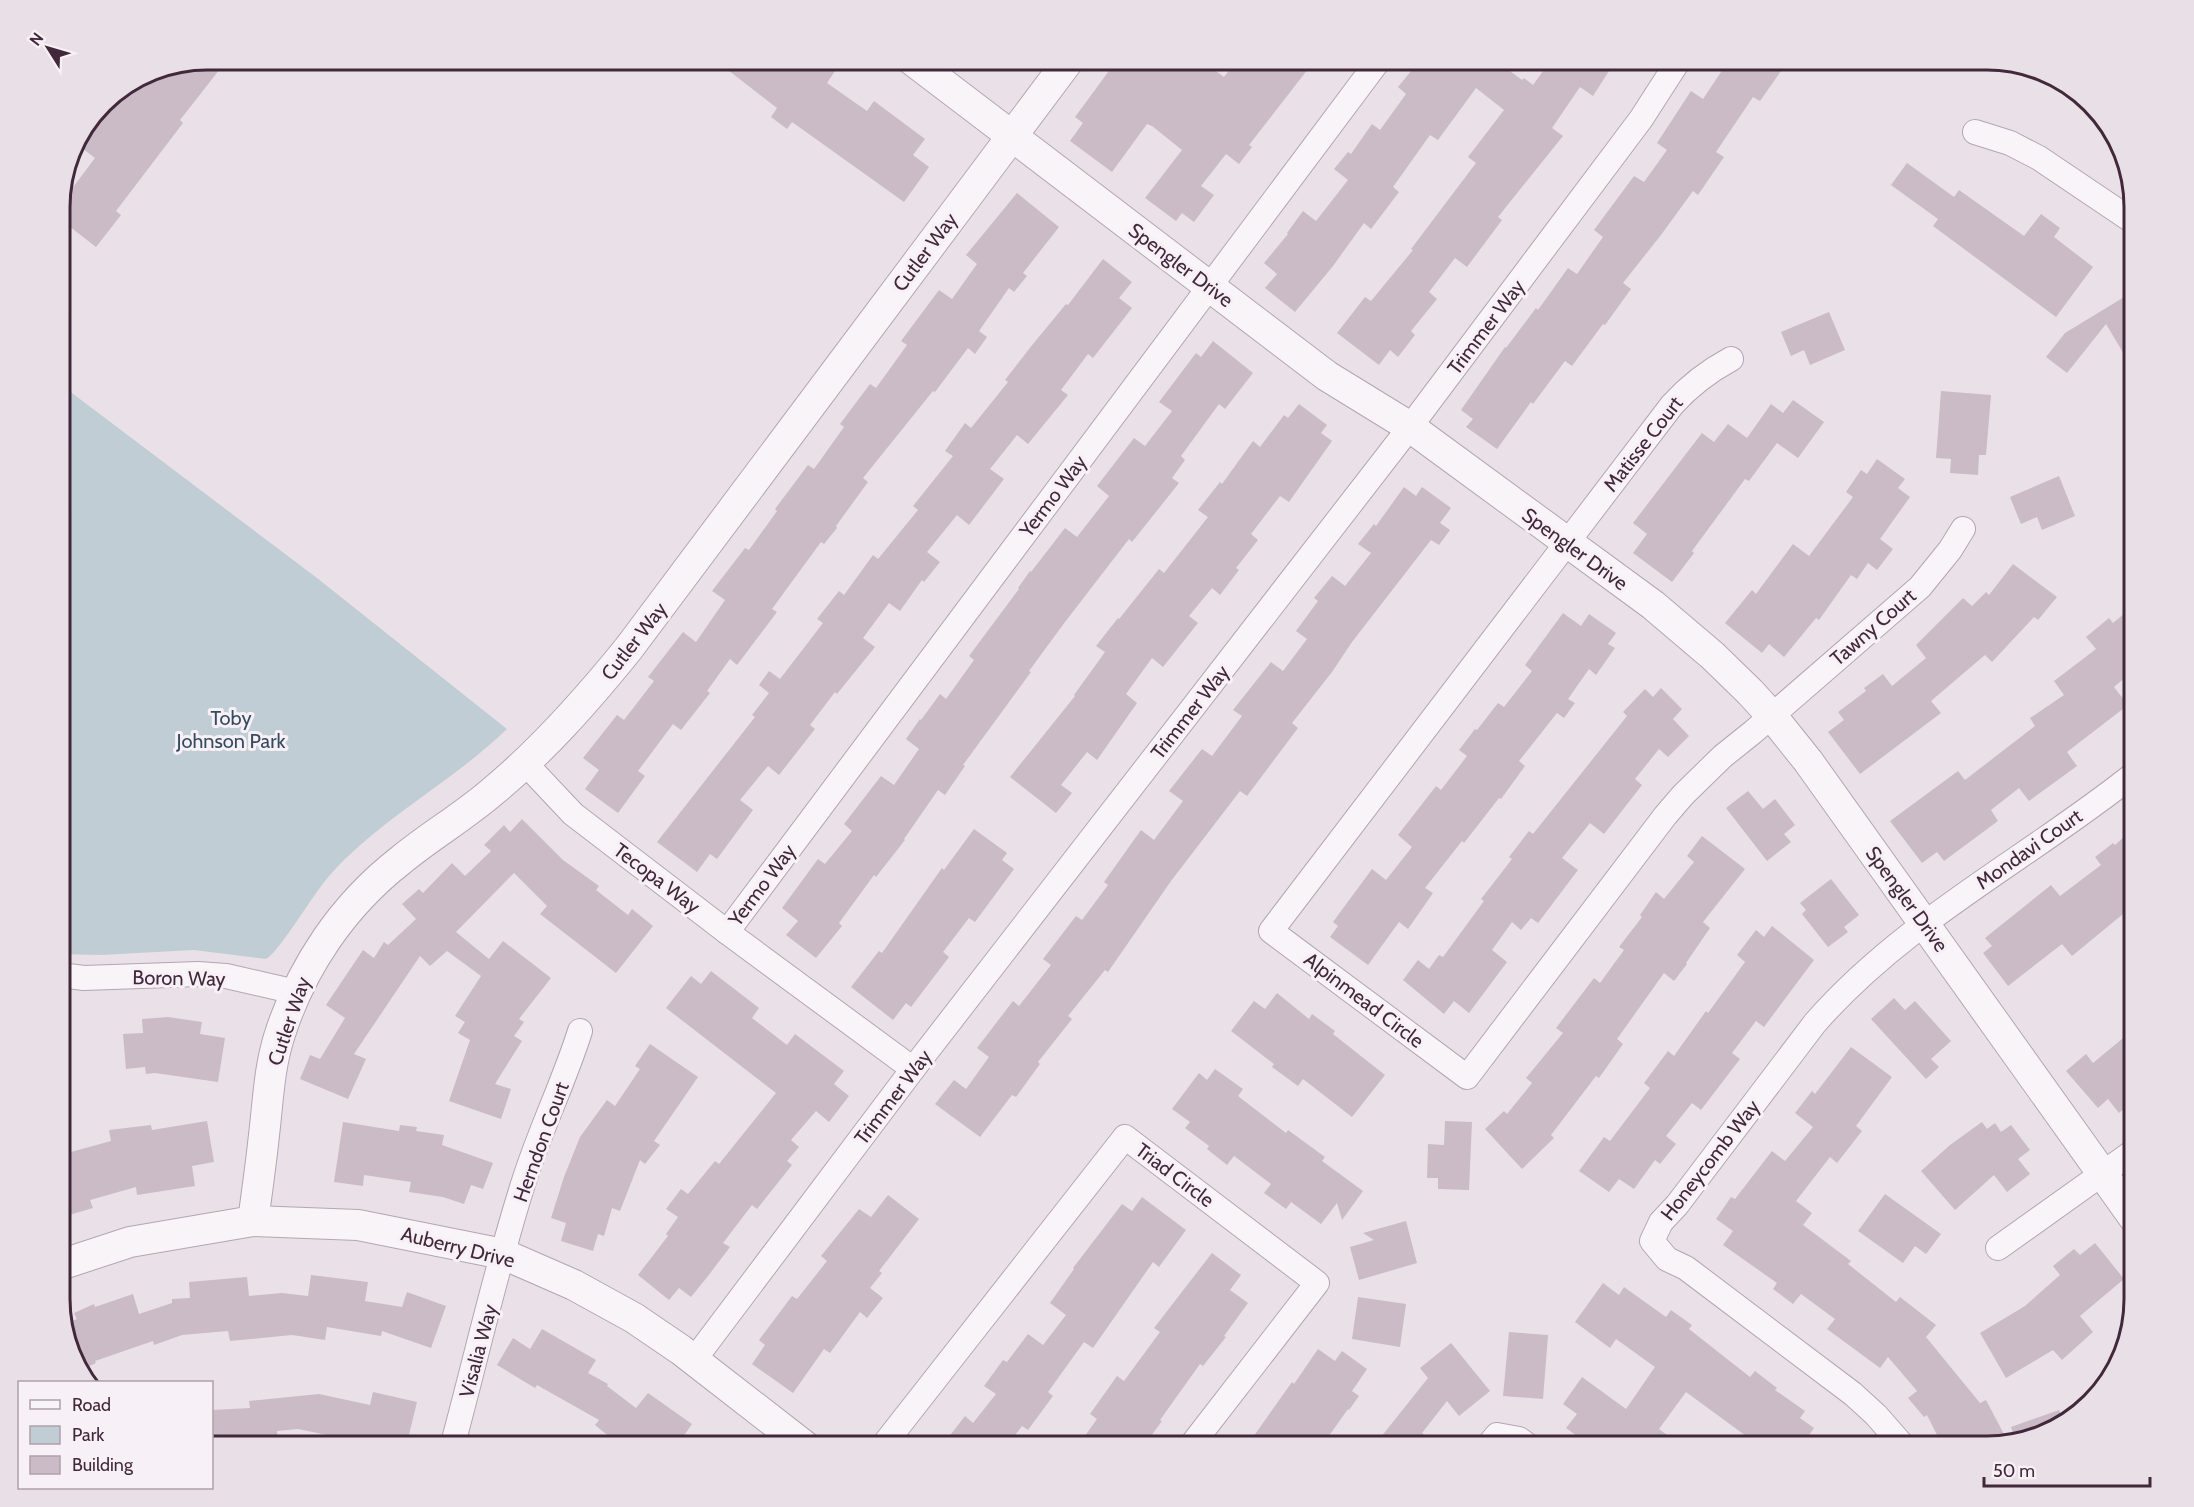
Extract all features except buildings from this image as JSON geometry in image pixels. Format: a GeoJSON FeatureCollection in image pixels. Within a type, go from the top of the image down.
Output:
{"type":"FeatureCollection","features":[{"type":"Feature","properties":{"kind":"street","name":"Spengler Drive"},"geometry":{"type":"LineString","coordinates":[[925,70],[1327,376],[1410,427],[1653,606],[1713,656],[1772,716],[1808,761],[2124,1204]]}},
{"type":"Feature","properties":{"kind":"street","name":"Cutler Way"},"geometry":{"type":"LineString","coordinates":[[253,1221],[268,1085],[279,1037],[307,969],[333,928],[365,891],[402,859],[469,810],[525,763],[586,702],[629,648],[1062,70]]}},
{"type":"Feature","properties":{"kind":"street","name":"Yermo Way"},"geometry":{"type":"LineString","coordinates":[[727,932],[1372,70]]}},
{"type":"Feature","properties":{"kind":"street","name":"Trimmer Way"},"geometry":{"type":"LineString","coordinates":[[694,1360],[913,1070],[1410,427],[1641,119],[1673,70]]}},
{"type":"Feature","properties":{"kind":"street"},"geometry":{"type":"LineString","coordinates":[[1975,132],[2010,143],[2039,158],[2124,215]]}},
{"type":"Feature","properties":{"kind":"street","name":"Matisse Court"},"geometry":{"type":"LineString","coordinates":[[1568,543],[1687,388],[1706,372],[1731,359]]}},
{"type":"Feature","properties":{"kind":"street","name":"Tawny Court"},"geometry":{"type":"LineString","coordinates":[[1772,716],[1920,587],[1950,550],[1963,529]]}},
{"type":"Feature","properties":{"kind":"street","name":"Alpinmead Circle"},"geometry":{"type":"LineString","coordinates":[[1568,543],[1271,931],[1467,1077],[1665,816],[1723,756],[1772,716]]}},
{"type":"Feature","properties":{"kind":"street","name":"Tecopa Way"},"geometry":{"type":"LineString","coordinates":[[525,763],[573,814],[913,1070]]}},
{"type":"Feature","properties":{"kind":"street","name":"Mondavi Court"},"geometry":{"type":"LineString","coordinates":[[1924,924],[2124,781]]}},
{"type":"Feature","properties":{"kind":"street","name":"Honeycomb Way"},"geometry":{"type":"LineString","coordinates":[[1895,1436],[1876,1414],[1853,1394],[1686,1268],[1667,1259],[1652,1241],[1661,1221],[1677,1205],[1815,1023],[1873,963],[1924,924]]}},
{"type":"Feature","properties":{"kind":"street","name":"Boron Way"},"geometry":{"type":"LineString","coordinates":[[71,976],[84,978],[198,974],[226,976],[296,992]]}},
{"type":"Feature","properties":{"kind":"street","name":"Herndon Court"},"geometry":{"type":"LineString","coordinates":[[503,1254],[523,1182],[546,1116],[568,1069],[580,1031]]}},
{"type":"Feature","properties":{"kind":"street","name":"Triad Circle"},"geometry":{"type":"LineString","coordinates":[[891,1436],[1125,1137],[1317,1283],[1199,1436]]}},
{"type":"Feature","properties":{"kind":"street"},"geometry":{"type":"LineString","coordinates":[[1998,1248],[2124,1158]]}},
{"type":"Feature","properties":{"kind":"street","name":"Auberry Drive"},"geometry":{"type":"LineString","coordinates":[[71,1261],[130,1242],[253,1221],[357,1225],[503,1254],[574,1285],[634,1318],[694,1360],[792,1436]]}},
{"type":"Feature","properties":{"kind":"street","name":"Visalia Way"},"geometry":{"type":"LineString","coordinates":[[455,1436],[503,1254]]}},
{"type":"Feature","properties":{"kind":"green space","name":"Toby Johnson Park"},"geometry":{"type":"Polygon","coordinates":[[[71,392],[317,578],[507,729],[463,767],[394,818],[350,855],[323,883],[279,946],[266,959],[194,950],[71,954],[71,392]]]}}]}
